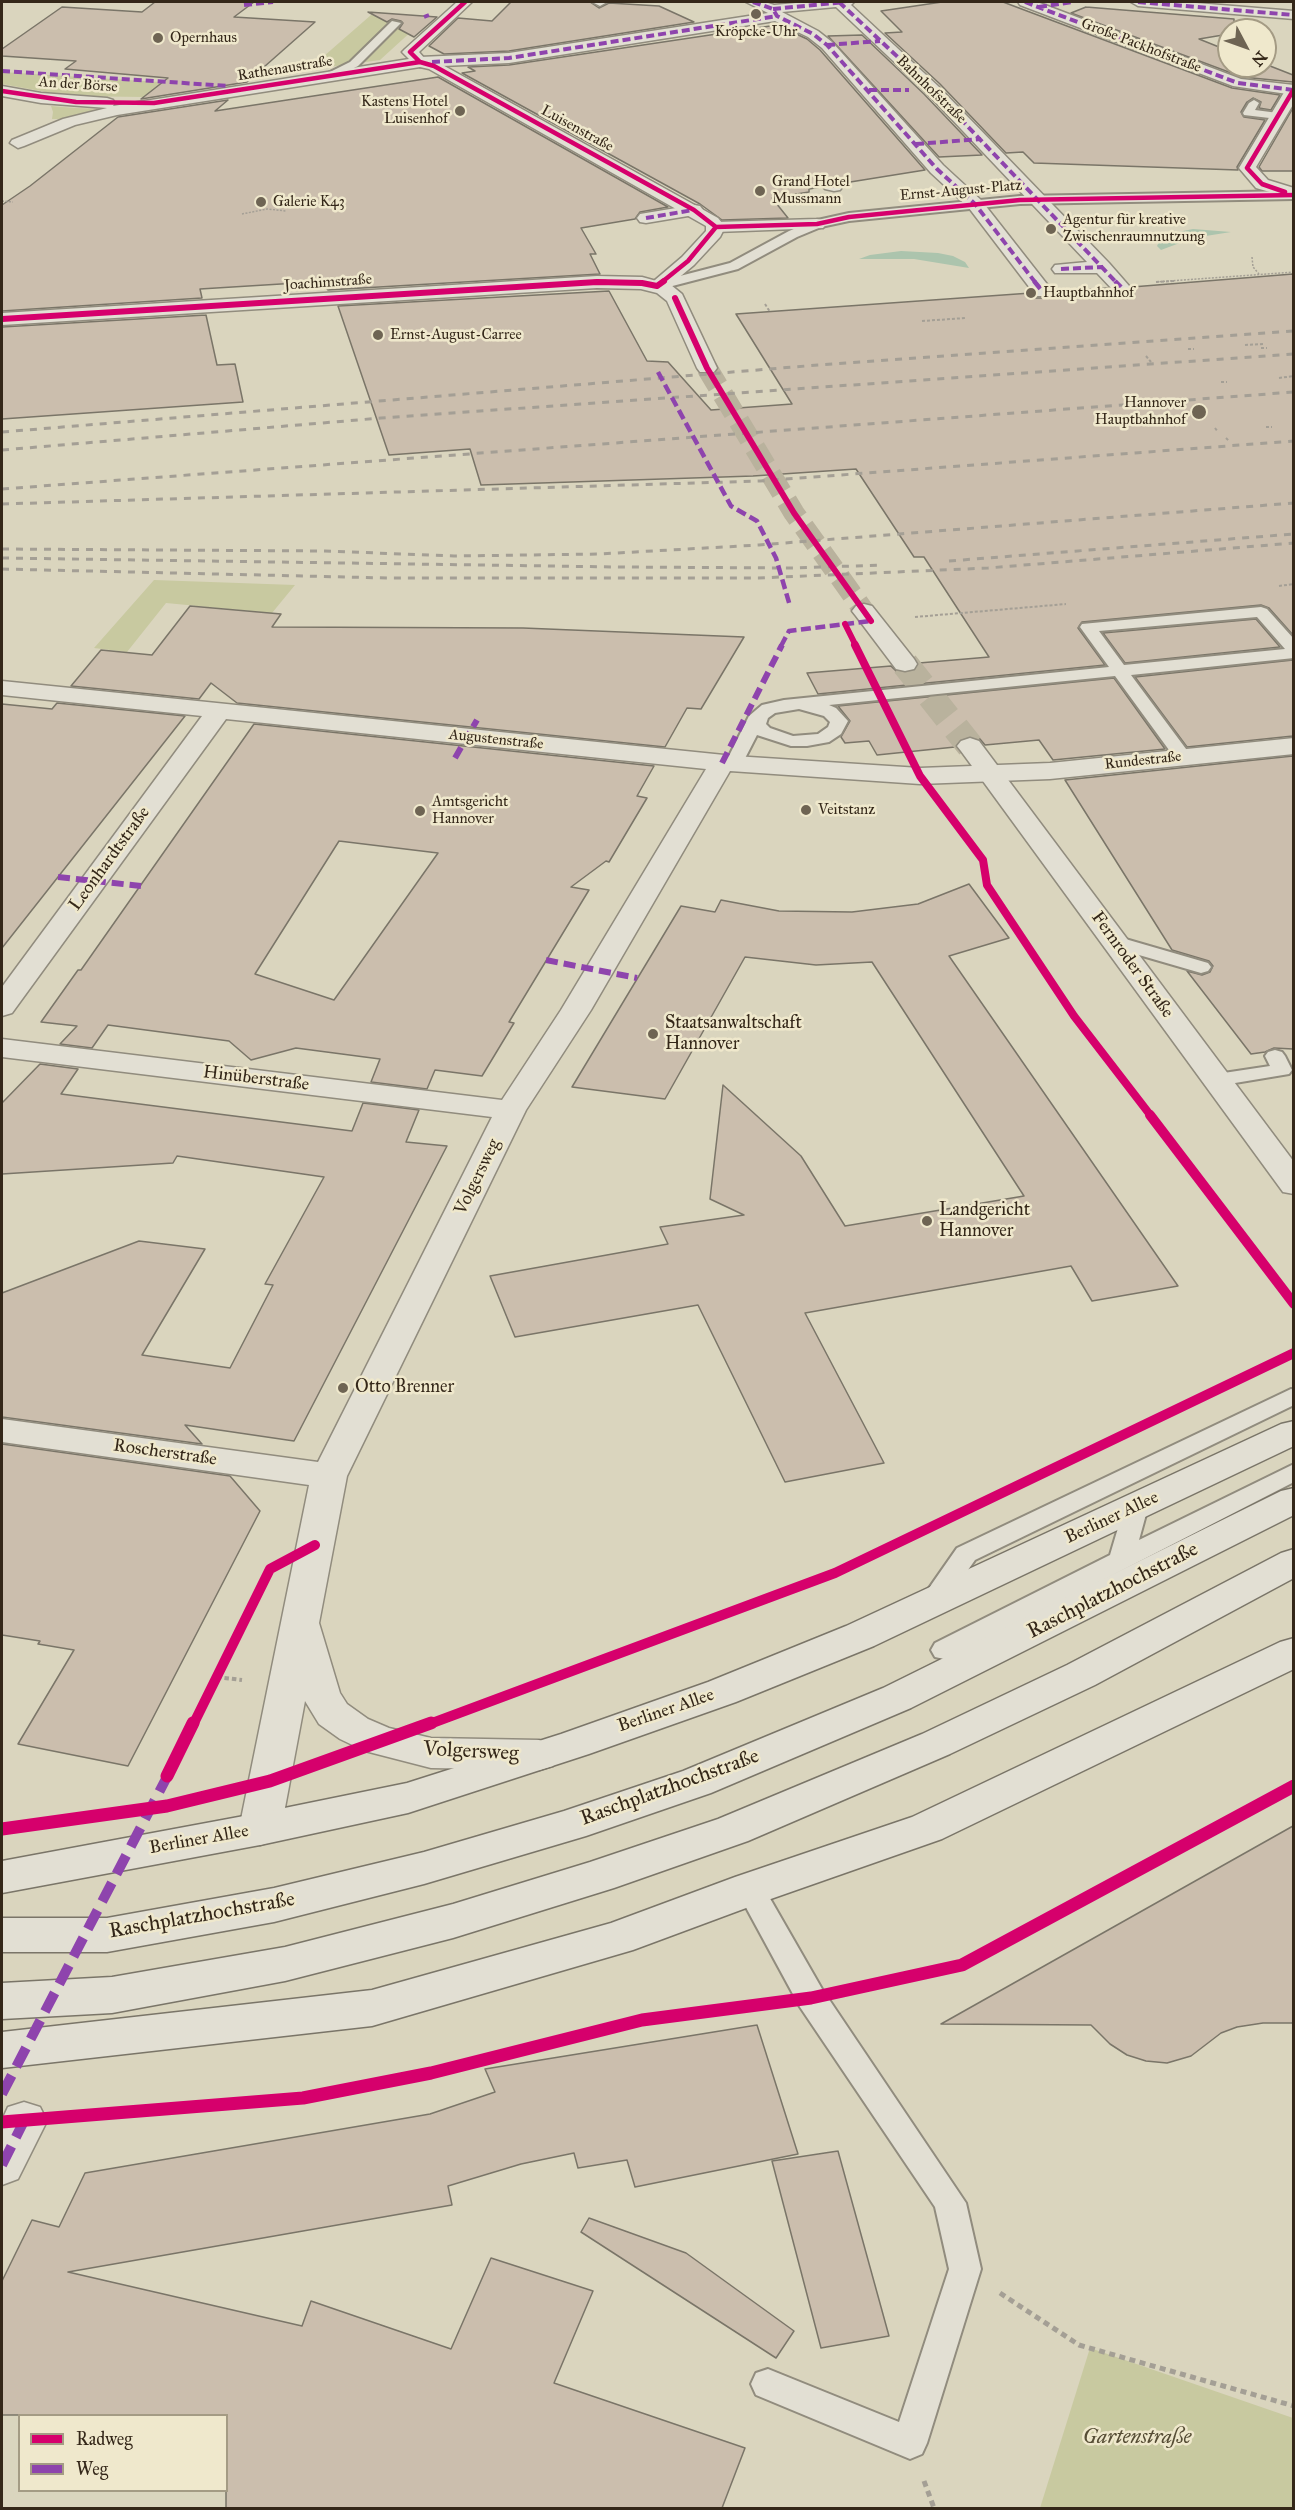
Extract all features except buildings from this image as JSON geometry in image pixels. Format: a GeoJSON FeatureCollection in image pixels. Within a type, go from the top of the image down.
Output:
{"type":"FeatureCollection","features":[{"type":"Feature","properties":{"kind":"street"},"geometry":{"type":"LineString","coordinates":[[420,62],[410,52],[465,2]]}},
{"type":"Feature","properties":{"kind":"street"},"geometry":{"type":"LineString","coordinates":[[753,2],[813,34],[828,45],[869,90],[905,136]]}},
{"type":"Feature","properties":{"kind":"street","name":"Rathenaustraße"},"geometry":{"type":"LineString","coordinates":[[154,103],[420,62],[509,58],[840,2]]}},
{"type":"Feature","properties":{"kind":"street","name":"Bahnhofstraße"},"geometry":{"type":"LineString","coordinates":[[840,2],[850,8],[880,41],[932,89],[1005,163]]}},
{"type":"Feature","properties":{"kind":"street"},"geometry":{"type":"LineString","coordinates":[[1032,4],[1072,2]]}},
{"type":"Feature","properties":{"kind":"street"},"geometry":{"type":"LineString","coordinates":[[1138,2],[1293,15]]}},
{"type":"Feature","properties":{"kind":"street","name":"Große Packhofstraße"},"geometry":{"type":"LineString","coordinates":[[1032,4],[1238,83],[1293,90]]}},
{"type":"Feature","properties":{"kind":"street","name":"Bahnhofstraße"},"geometry":{"type":"LineString","coordinates":[[828,45],[880,41]]}},
{"type":"Feature","properties":{"kind":"street","name":"Luisenstraße"},"geometry":{"type":"LineString","coordinates":[[420,62],[434,66],[694,210],[716,227]]}},
{"type":"Feature","properties":{"kind":"street","name":"Bahnhofstraße"},"geometry":{"type":"LineString","coordinates":[[869,90],[899,90]]}},
{"type":"Feature","properties":{"kind":"street"},"geometry":{"type":"LineString","coordinates":[[1284,111],[1293,90]]}},
{"type":"Feature","properties":{"kind":"street"},"geometry":{"type":"LineString","coordinates":[[2,92],[35,116],[18,143]]}},
{"type":"Feature","properties":{"kind":"street","name":"An der Börse"},"geometry":{"type":"LineString","coordinates":[[2,92],[76,102],[154,103]]}},
{"type":"Feature","properties":{"kind":"street"},"geometry":{"type":"LineString","coordinates":[[2,155],[18,143],[90,116],[154,103]]}},
{"type":"Feature","properties":{"kind":"street","name":"Ernst-August-Platz"},"geometry":{"type":"LineString","coordinates":[[1284,111],[1247,168],[1262,184],[1293,195]]}},
{"type":"Feature","properties":{"kind":"street","name":"Bahnhofstraße"},"geometry":{"type":"LineString","coordinates":[[905,136],[943,142],[981,139]]}},
{"type":"Feature","properties":{"kind":"street","name":"Ernst-August-Platz"},"geometry":{"type":"LineString","coordinates":[[905,136],[975,204],[1043,292]]}},
{"type":"Feature","properties":{"kind":"street","name":"Ernst-August-Platz"},"geometry":{"type":"LineString","coordinates":[[1005,163],[1120,286]]}},
{"type":"Feature","properties":{"kind":"street"},"geometry":{"type":"LineString","coordinates":[[646,218],[694,210]]}},
{"type":"Feature","properties":{"kind":"street","name":"Ernst-August-Platz"},"geometry":{"type":"LineString","coordinates":[[716,227],[818,224]]}},
{"type":"Feature","properties":{"kind":"street"},"geometry":{"type":"LineString","coordinates":[[707,368],[675,298],[657,286],[688,261],[716,227]]}},
{"type":"Feature","properties":{"kind":"street"},"geometry":{"type":"LineString","coordinates":[[1061,269],[1103,267]]}},
{"type":"Feature","properties":{"kind":"street","name":"Joachimstraße"},"geometry":{"type":"LineString","coordinates":[[2,319],[597,282],[642,282],[657,286]]}},
{"type":"Feature","properties":{"kind":"street"},"geometry":{"type":"LineString","coordinates":[[864,611],[905,664]]}},
{"type":"Feature","properties":{"kind":"street","name":"Augustenstraße"},"geometry":{"type":"LineString","coordinates":[[2,688],[728,764],[920,776],[992,775]]}},
{"type":"Feature","properties":{"kind":"street","name":"Leonhardtstraße"},"geometry":{"type":"LineString","coordinates":[[2,1007],[218,712]]}},
{"type":"Feature","properties":{"kind":"street","name":"Fernroder Straße"},"geometry":{"type":"LineString","coordinates":[[970,746],[1293,1185]]}},
{"type":"Feature","properties":{"kind":"street","name":"Rundestraße"},"geometry":{"type":"LineString","coordinates":[[992,775],[1293,746]]}},
{"type":"Feature","properties":{"kind":"street","name":"Volgersweg"},"geometry":{"type":"LineString","coordinates":[[260,1829],[329,1476],[511,1110],[588,992],[728,764]]}},
{"type":"Feature","properties":{"kind":"street","name":"Hinüberstraße"},"geometry":{"type":"LineString","coordinates":[[2,1048],[511,1110]]}},
{"type":"Feature","properties":{"kind":"street","name":"Berliner Allee"},"geometry":{"type":"LineString","coordinates":[[2,1877],[260,1829],[408,1798],[722,1692],[860,1636],[1135,1507],[1292,1415]]}},
{"type":"Feature","properties":{"kind":"street","name":"Roscherstraße"},"geometry":{"type":"LineString","coordinates":[[2,1430],[329,1476]]}},
{"type":"Feature","properties":{"kind":"street","name":"Raschplatzhochstraße"},"geometry":{"type":"LineString","coordinates":[[2,1935],[107,1935],[274,1905],[424,1868],[571,1825],[697,1782],[897,1698],[1293,1500]]}},
{"type":"Feature","properties":{"kind":"street"},"geometry":{"type":"LineString","coordinates":[[2,2001],[112,1995],[285,1964],[453,1921],[733,1830],[967,1730],[1081,1675],[1293,1562]]}},
{"type":"Feature","properties":{"kind":"street","name":"Volgersweg"},"geometry":{"type":"LineString","coordinates":[[300,1619],[321,1695],[333,1714],[354,1729],[379,1740],[431,1753],[539,1755]]}},
{"type":"Feature","properties":{"kind":"street"},"geometry":{"type":"LineString","coordinates":[[2,2050],[372,2008],[618,1938],[750,1888],[927,1828],[1284,1655]]}},
{"type":"Feature","properties":{"kind":"street"},"geometry":{"type":"LineString","coordinates":[[2,2165],[24,2121]]}},
{"type":"Feature","properties":{"kind":"lane"},"geometry":{"type":"LineString","coordinates":[[326,78],[354,64],[396,23]]}},
{"type":"Feature","properties":{"kind":"lane"},"geometry":{"type":"LineString","coordinates":[[1254,103],[1248,113],[1284,111]]}},
{"type":"Feature","properties":{"kind":"lane","name":"Ernst-August-Platz"},"geometry":{"type":"LineString","coordinates":[[657,286],[734,266],[793,234],[818,224],[849,218],[975,204],[1038,200],[1293,195]]}},
{"type":"Feature","properties":{"kind":"lane"},"geometry":{"type":"LineString","coordinates":[[1183,757],[1088,627],[1261,612],[1293,651]]}},
{"type":"Feature","properties":{"kind":"lane"},"geometry":{"type":"LineString","coordinates":[[728,764],[758,716],[768,709],[783,705],[799,704],[815,706],[830,712],[839,721],[835,730],[823,738],[807,741],[791,741],[764,732],[757,724],[760,716],[769,709],[784,705],[1293,651]]}},
{"type":"Feature","properties":{"kind":"lane"},"geometry":{"type":"LineString","coordinates":[[1115,942],[1201,967]]}},
{"type":"Feature","properties":{"kind":"lane"},"geometry":{"type":"LineString","coordinates":[[1217,1080],[1282,1070],[1275,1056]]}},
{"type":"Feature","properties":{"kind":"lane"},"geometry":{"type":"LineString","coordinates":[[933,1601],[966,1554],[1292,1415]]}},
{"type":"Feature","properties":{"kind":"lane"},"geometry":{"type":"LineString","coordinates":[[944,1650],[1122,1557],[1293,1472]]}},
{"type":"Feature","properties":{"kind":"lane"},"geometry":{"type":"LineString","coordinates":[[1122,1557],[1135,1507]]}},
{"type":"Feature","properties":{"kind":"lane"},"geometry":{"type":"LineString","coordinates":[[750,1888],[811,1998],[950,2202],[965,2269],[910,2443],[768,2384]]}},
{"type":"Feature","properties":{"kind":"path"},"geometry":{"type":"LineString","coordinates":[[2,201],[13,202]]}},
{"type":"Feature","properties":{"kind":"path"},"geometry":{"type":"LineString","coordinates":[[242,214],[267,209],[286,211]]}},
{"type":"Feature","properties":{"kind":"path"},"geometry":{"type":"LineString","coordinates":[[1252,257],[1253,267],[1261,276]]}},
{"type":"Feature","properties":{"kind":"path"},"geometry":{"type":"LineString","coordinates":[[1120,286],[1293,272]]}},
{"type":"Feature","properties":{"kind":"path"},"geometry":{"type":"LineString","coordinates":[[765,304],[770,312]]}},
{"type":"Feature","properties":{"kind":"path"},"geometry":{"type":"LineString","coordinates":[[922,321],[966,318]]}},
{"type":"Feature","properties":{"kind":"path"},"geometry":{"type":"LineString","coordinates":[[1245,345],[1263,344]]}},
{"type":"Feature","properties":{"kind":"path"},"geometry":{"type":"LineString","coordinates":[[1261,348],[1267,348]]}},
{"type":"Feature","properties":{"kind":"path"},"geometry":{"type":"LineString","coordinates":[[1188,349],[1194,349]]}},
{"type":"Feature","properties":{"kind":"path"},"geometry":{"type":"LineString","coordinates":[[1146,356],[1150,361]]}},
{"type":"Feature","properties":{"kind":"path"},"geometry":{"type":"LineString","coordinates":[[1279,378],[1293,376]]}},
{"type":"Feature","properties":{"kind":"path"},"geometry":{"type":"LineString","coordinates":[[1221,382],[1227,382]]}},
{"type":"Feature","properties":{"kind":"path"},"geometry":{"type":"LineString","coordinates":[[1266,427],[1272,426]]}},
{"type":"Feature","properties":{"kind":"path"},"geometry":{"type":"LineString","coordinates":[[1215,428],[1218,432]]}},
{"type":"Feature","properties":{"kind":"path"},"geometry":{"type":"LineString","coordinates":[[217,1677],[246,1680]]}},
{"type":"Feature","properties":{"kind":"path"},"geometry":{"type":"LineString","coordinates":[[965,2269],[1079,2345],[1293,2406]]}},
{"type":"Feature","properties":{"kind":"green space"},"geometry":{"type":"Polygon","coordinates":[[[371,15],[425,19],[380,60],[308,70],[371,15]]]}},
{"type":"Feature","properties":{"kind":"green space"},"geometry":{"type":"Polygon","coordinates":[[[2,72],[207,85],[180,93],[143,97],[68,96],[2,84],[2,72]]]}},
{"type":"Feature","properties":{"kind":"green space"},"geometry":{"type":"Polygon","coordinates":[[[51,106],[75,108],[108,109],[52,119],[51,106]]]}},
{"type":"Feature","properties":{"kind":"green space"},"geometry":{"type":"Polygon","coordinates":[[[154,580],[295,585],[272,613],[166,603],[127,652],[94,648],[154,580]]]}},
{"type":"Feature","properties":{"kind":"green space","name":"Gartenstraße"},"geometry":{"type":"Polygon","coordinates":[[[1090,2348],[1293,2418],[1293,2508],[1040,2508],[1090,2348]]]}},
{"type":"Feature","properties":{"kind":"shaded area"},"geometry":{"type":"Polygon","coordinates":[[[1193,229],[1231,232],[1193,238],[1161,250],[1157,246],[1161,238],[1168,234],[1193,229]]]}},
{"type":"Feature","properties":{"kind":"shaded area"},"geometry":{"type":"Polygon","coordinates":[[[901,251],[953,256],[965,262],[969,268],[914,259],[859,259],[870,255],[901,251]]]}},
{"type":"Feature","properties":{"kind":"tunnel"},"geometry":{"type":"LineString","coordinates":[[707,368],[794,513],[864,611]]}},
{"type":"Feature","properties":{"kind":"tunnel"},"geometry":{"type":"LineString","coordinates":[[905,664],[970,746]]}},
{"type":"Feature","properties":{"kind":"railway"},"geometry":{"type":"LineString","coordinates":[[2,432],[818,365],[1294,331]]}},
{"type":"Feature","properties":{"kind":"railway"},"geometry":{"type":"LineString","coordinates":[[2,450],[381,418],[1294,354]]}},
{"type":"Feature","properties":{"kind":"railway"},"geometry":{"type":"LineString","coordinates":[[2,489],[1294,392]]}},
{"type":"Feature","properties":{"kind":"railway"},"geometry":{"type":"LineString","coordinates":[[2,504],[760,481],[1294,441]]}},
{"type":"Feature","properties":{"kind":"railway"},"geometry":{"type":"LineString","coordinates":[[2,549],[325,551],[454,556],[599,554],[759,545],[1294,503]]}},
{"type":"Feature","properties":{"kind":"railway"},"geometry":{"type":"LineString","coordinates":[[949,561],[1294,534]]}},
{"type":"Feature","properties":{"kind":"railway"},"geometry":{"type":"LineString","coordinates":[[2,569],[388,578],[758,578],[988,568],[1294,543]]}},
{"type":"Feature","properties":{"kind":"railway"},"geometry":{"type":"LineString","coordinates":[[2,558],[618,567],[793,568],[883,565]]}},
{"type":"Feature","properties":{"kind":"marked path"},"geometry":{"type":"LineString","coordinates":[[244,5],[273,2]]}},
{"type":"Feature","properties":{"kind":"marked path"},"geometry":{"type":"LineString","coordinates":[[753,2],[773,9],[777,16],[813,34],[827,45],[937,169],[975,204],[1043,292]]}},
{"type":"Feature","properties":{"kind":"marked path"},"geometry":{"type":"LineString","coordinates":[[839,2],[932,89],[1121,287]]}},
{"type":"Feature","properties":{"kind":"marked path"},"geometry":{"type":"LineString","coordinates":[[773,9],[845,2]]}},
{"type":"Feature","properties":{"kind":"marked path"},"geometry":{"type":"LineString","coordinates":[[1025,2],[1238,83],[1293,90]]}},
{"type":"Feature","properties":{"kind":"marked path"},"geometry":{"type":"LineString","coordinates":[[1039,7],[1072,2]]}},
{"type":"Feature","properties":{"kind":"marked path"},"geometry":{"type":"LineString","coordinates":[[1138,2],[1294,15]]}},
{"type":"Feature","properties":{"kind":"marked path"},"geometry":{"type":"LineString","coordinates":[[424,17],[429,15]]}},
{"type":"Feature","properties":{"kind":"marked path"},"geometry":{"type":"LineString","coordinates":[[432,62],[509,58],[777,16]]}},
{"type":"Feature","properties":{"kind":"marked path"},"geometry":{"type":"LineString","coordinates":[[827,45],[880,41]]}},
{"type":"Feature","properties":{"kind":"marked path"},"geometry":{"type":"LineString","coordinates":[[2,71],[229,86]]}},
{"type":"Feature","properties":{"kind":"marked path"},"geometry":{"type":"LineString","coordinates":[[869,90],[909,90]]}},
{"type":"Feature","properties":{"kind":"marked path"},"geometry":{"type":"LineString","coordinates":[[916,144],[981,139]]}},
{"type":"Feature","properties":{"kind":"marked path"},"geometry":{"type":"LineString","coordinates":[[646,218],[693,210]]}},
{"type":"Feature","properties":{"kind":"marked path"},"geometry":{"type":"LineString","coordinates":[[1061,269],[1103,267]]}},
{"type":"Feature","properties":{"kind":"marked path"},"geometry":{"type":"LineString","coordinates":[[658,372],[731,506],[757,521],[776,558],[790,606]]}},
{"type":"Feature","properties":{"kind":"marked path"},"geometry":{"type":"LineString","coordinates":[[722,763],[789,631],[871,621]]}},
{"type":"Feature","properties":{"kind":"marked path"},"geometry":{"type":"LineString","coordinates":[[455,758],[477,720]]}},
{"type":"Feature","properties":{"kind":"marked path"},"geometry":{"type":"LineString","coordinates":[[58,877],[141,886]]}},
{"type":"Feature","properties":{"kind":"marked path"},"geometry":{"type":"LineString","coordinates":[[546,960],[637,978]]}},
{"type":"Feature","properties":{"kind":"marked path"},"geometry":{"type":"LineString","coordinates":[[2,2094],[169,1773]]}},
{"type":"Feature","properties":{"kind":"marked path"},"geometry":{"type":"LineString","coordinates":[[2,2165],[24,2121]]}},
{"type":"Feature","properties":{"kind":"cycle path"},"geometry":{"type":"LineString","coordinates":[[420,62],[410,52],[465,2]]}},
{"type":"Feature","properties":{"kind":"cycle path"},"geometry":{"type":"LineString","coordinates":[[2,91],[76,102],[154,103],[420,62],[434,66],[694,210],[716,227]]}},
{"type":"Feature","properties":{"kind":"cycle path"},"geometry":{"type":"LineString","coordinates":[[1285,192],[1262,184],[1247,168],[1294,89]]}},
{"type":"Feature","properties":{"kind":"cycle path"},"geometry":{"type":"LineString","coordinates":[[716,227],[817,224],[849,217],[1020,200],[1294,195]]}},
{"type":"Feature","properties":{"kind":"cycle path"},"geometry":{"type":"LineString","coordinates":[[2,319],[597,282],[642,283],[657,286],[688,261],[716,227]]}},
{"type":"Feature","properties":{"kind":"cycle path"},"geometry":{"type":"LineString","coordinates":[[675,298],[707,368],[794,513],[871,621]]}},
{"type":"Feature","properties":{"kind":"cycle path"},"geometry":{"type":"LineString","coordinates":[[845,624],[920,776],[983,860],[987,885],[1074,1016],[1294,1304]]}},
{"type":"Feature","properties":{"kind":"cycle path"},"geometry":{"type":"LineString","coordinates":[[2,1829],[167,1806],[270,1781],[340,1757],[835,1573],[1294,1353]]}},
{"type":"Feature","properties":{"kind":"cycle path"},"geometry":{"type":"LineString","coordinates":[[167,1776],[270,1569],[315,1545]]}},
{"type":"Feature","properties":{"kind":"cycle path"},"geometry":{"type":"LineString","coordinates":[[2,2122],[303,2098],[431,2073],[642,2020],[811,1998],[962,1965],[1294,1786]]}},
{"type":"Feature","properties":{"kind":"place","name":"Kröpcke-Uhr"},"geometry":{"type":"Point","coordinates":[756,14]}},
{"type":"Feature","properties":{"kind":"place","name":"Opernhaus"},"geometry":{"type":"Point","coordinates":[158,38]}},
{"type":"Feature","properties":{"kind":"place","name":"Kastens Hotel Luisenhof"},"geometry":{"type":"Point","coordinates":[460,111]}},
{"type":"Feature","properties":{"kind":"place","name":"Grand Hotel Mussmann"},"geometry":{"type":"Point","coordinates":[760,191]}},
{"type":"Feature","properties":{"kind":"place","name":"Galerie K43"},"geometry":{"type":"Point","coordinates":[261,202]}},
{"type":"Feature","properties":{"kind":"place","name":"Agentur für kreative Zwischenraumnutzung"},"geometry":{"type":"Point","coordinates":[1051,229]}},
{"type":"Feature","properties":{"kind":"place","name":"Hauptbahnhof"},"geometry":{"type":"Point","coordinates":[1031,293]}},
{"type":"Feature","properties":{"kind":"place","name":"Ernst-August-Carree"},"geometry":{"type":"Point","coordinates":[378,335]}},
{"type":"Feature","properties":{"kind":"place","name":"Hannover Hauptbahnhof"},"geometry":{"type":"Point","coordinates":[1199,412]}},
{"type":"Feature","properties":{"kind":"place","name":"Veitstanz"},"geometry":{"type":"Point","coordinates":[806,810]}},
{"type":"Feature","properties":{"kind":"place","name":"Amtsgericht Hannover"},"geometry":{"type":"Point","coordinates":[420,811]}},
{"type":"Feature","properties":{"kind":"place","name":"Staatsanwaltschaft Hannover"},"geometry":{"type":"Point","coordinates":[653,1034]}},
{"type":"Feature","properties":{"kind":"place","name":"Landgericht Hannover"},"geometry":{"type":"Point","coordinates":[927,1221]}},
{"type":"Feature","properties":{"kind":"place","name":"Otto Brenner"},"geometry":{"type":"Point","coordinates":[343,1388]}}]}
